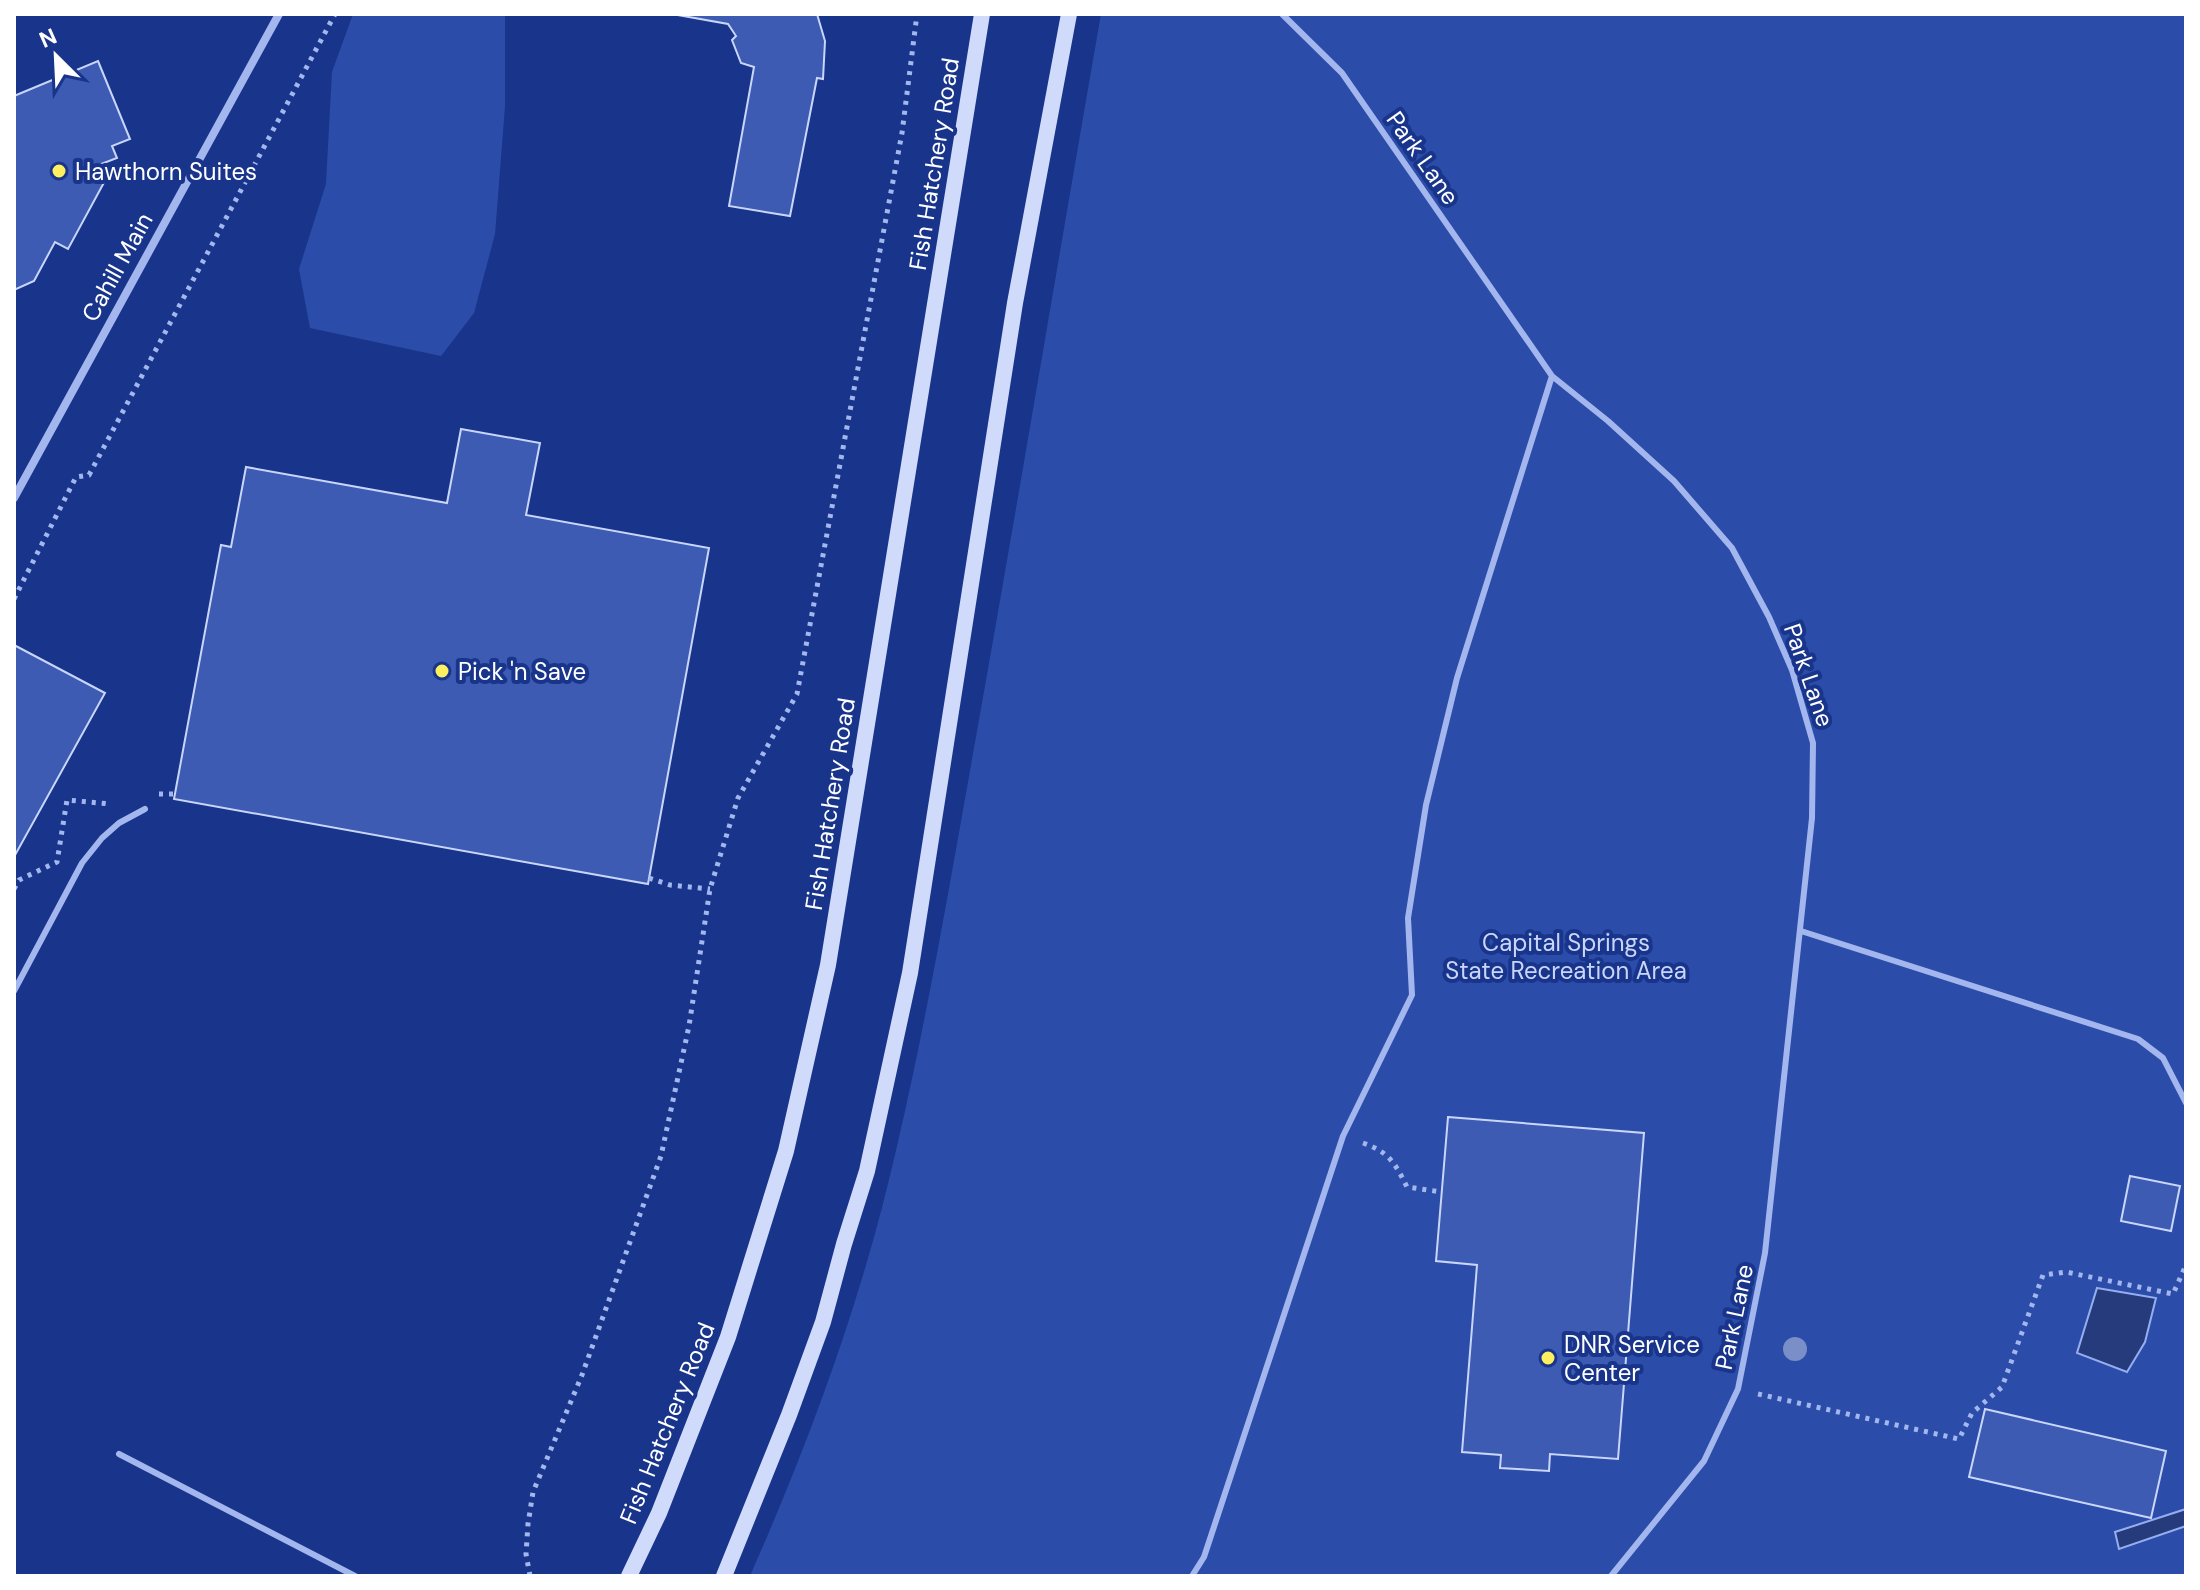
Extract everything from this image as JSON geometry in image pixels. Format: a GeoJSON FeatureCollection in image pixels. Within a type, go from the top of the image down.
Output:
{"type":"FeatureCollection","features":[{"type":"Feature","properties":{"kind":"main road","name":"Fish Hatchery Road"},"geometry":{"type":"LineString","coordinates":[[629,1576],[659,1513],[728,1337],[786,1151],[828,965],[982,14]]}},
{"type":"Feature","properties":{"kind":"main road"},"geometry":{"type":"LineString","coordinates":[[724,1576],[823,1322],[870,1157],[910,973],[1015,303],[1069,14]]}},
{"type":"Feature","properties":{"kind":"street","name":"Cahill Main"},"geometry":{"type":"LineString","coordinates":[[14,497],[279,14]]}},
{"type":"Feature","properties":{"kind":"lane","name":"Park Lane"},"geometry":{"type":"LineString","coordinates":[[1282,14],[1342,73],[1552,376],[1608,421],[1674,481],[1732,548],[1769,617],[1792,670],[1813,743],[1812,818],[1765,1253],[1738,1389],[1704,1461],[1611,1576]]}},
{"type":"Feature","properties":{"kind":"lane"},"geometry":{"type":"LineString","coordinates":[[1192,1576],[1204,1557],[1343,1136],[1412,995],[1408,918],[1426,805],[1457,678],[1552,376]]}},
{"type":"Feature","properties":{"kind":"lane"},"geometry":{"type":"LineString","coordinates":[[14,991],[82,863],[119,823],[145,809]]}},
{"type":"Feature","properties":{"kind":"lane"},"geometry":{"type":"LineString","coordinates":[[1801,931],[2138,1039],[2163,1058],[2186,1103]]}},
{"type":"Feature","properties":{"kind":"lane"},"geometry":{"type":"LineString","coordinates":[[119,1454],[355,1576]]}},
{"type":"Feature","properties":{"kind":"path"},"geometry":{"type":"LineString","coordinates":[[14,599],[76,477],[89,475],[335,14]]}},
{"type":"Feature","properties":{"kind":"path"},"geometry":{"type":"LineString","coordinates":[[530,1576],[526,1554],[533,1492],[582,1375],[661,1156],[689,1026],[710,889],[738,798],[797,694],[902,133],[917,14]]}},
{"type":"Feature","properties":{"kind":"path"},"geometry":{"type":"LineString","coordinates":[[649,878],[670,885],[710,889]]}},
{"type":"Feature","properties":{"kind":"path"},"geometry":{"type":"LineString","coordinates":[[1343,1136],[1380,1148],[1394,1162],[1407,1187],[1442,1192]]}},
{"type":"Feature","properties":{"kind":"path"},"geometry":{"type":"LineString","coordinates":[[1738,1389],[1959,1439],[1972,1413],[2002,1387],[2043,1275],[2066,1272],[2173,1294],[2186,1265]]}},
{"type":"Feature","properties":{"kind":"green space"},"geometry":{"type":"Polygon","coordinates":[[[353,14],[505,14],[505,106],[495,234],[474,313],[441,356],[310,328],[299,269],[326,184],[332,72],[353,14]]]}},
{"type":"Feature","properties":{"kind":"green space","name":"Capital Springs State Recreation Area"},"geometry":{"type":"Polygon","coordinates":[[[1101,14],[2186,14],[2186,1576],[750,1576],[807,1439],[840,1346],[870,1252],[897,1146],[955,855],[1101,14]]]}},
{"type":"Feature","properties":{"kind":"shaded area"},"geometry":{"type":"Polygon","coordinates":[[[2097,1288],[2156,1298],[2145,1342],[2127,1372],[2077,1353],[2097,1288]]]}},
{"type":"Feature","properties":{"kind":"shaded area"},"geometry":{"type":"Polygon","coordinates":[[[2186,1509],[2186,1526],[2119,1549],[2115,1532],[2186,1509]]]}},
{"type":"Feature","properties":{"kind":"building"},"geometry":{"type":"Polygon","coordinates":[[[672,14],[817,14],[825,41],[823,79],[817,78],[790,216],[729,206],[754,67],[741,63],[732,40],[736,36],[728,24],[672,14]]]}},
{"type":"Feature","properties":{"kind":"building","name":"Hawthorn Suites"},"geometry":{"type":"Polygon","coordinates":[[[98,61],[130,139],[112,146],[117,158],[101,164],[107,177],[68,249],[55,242],[34,281],[14,290],[14,96],[98,61]]]}},
{"type":"Feature","properties":{"kind":"building","name":"Pick 'n Save"},"geometry":{"type":"Polygon","coordinates":[[[461,429],[540,443],[526,515],[709,548],[648,884],[174,799],[221,545],[231,547],[246,467],[447,503],[461,429]]]}},
{"type":"Feature","properties":{"kind":"building"},"geometry":{"type":"Polygon","coordinates":[[[14,645],[105,693],[14,857],[14,645]]]}},
{"type":"Feature","properties":{"kind":"building","name":"DNR Service Center"},"geometry":{"type":"Polygon","coordinates":[[[1448,1117],[1644,1133],[1618,1459],[1550,1454],[1549,1471],[1500,1468],[1501,1455],[1462,1452],[1477,1265],[1436,1261],[1448,1117]]]}},
{"type":"Feature","properties":{"kind":"building"},"geometry":{"type":"Polygon","coordinates":[[[2130,1176],[2180,1186],[2171,1231],[2121,1221],[2130,1176]]]}},
{"type":"Feature","properties":{"kind":"building"},"geometry":{"type":"Polygon","coordinates":[[[1985,1409],[2166,1451],[2151,1518],[1969,1477],[1985,1409]]]}},
{"type":"Feature","properties":{"kind":"place","name":"Hawthorn Suites"},"geometry":{"type":"Point","coordinates":[59,171]}},
{"type":"Feature","properties":{"kind":"place","name":"Pick 'n Save"},"geometry":{"type":"Point","coordinates":[442,671]}},
{"type":"Feature","properties":{"kind":"place","name":"DNR Service Center"},"geometry":{"type":"Point","coordinates":[1548,1358]}}]}
